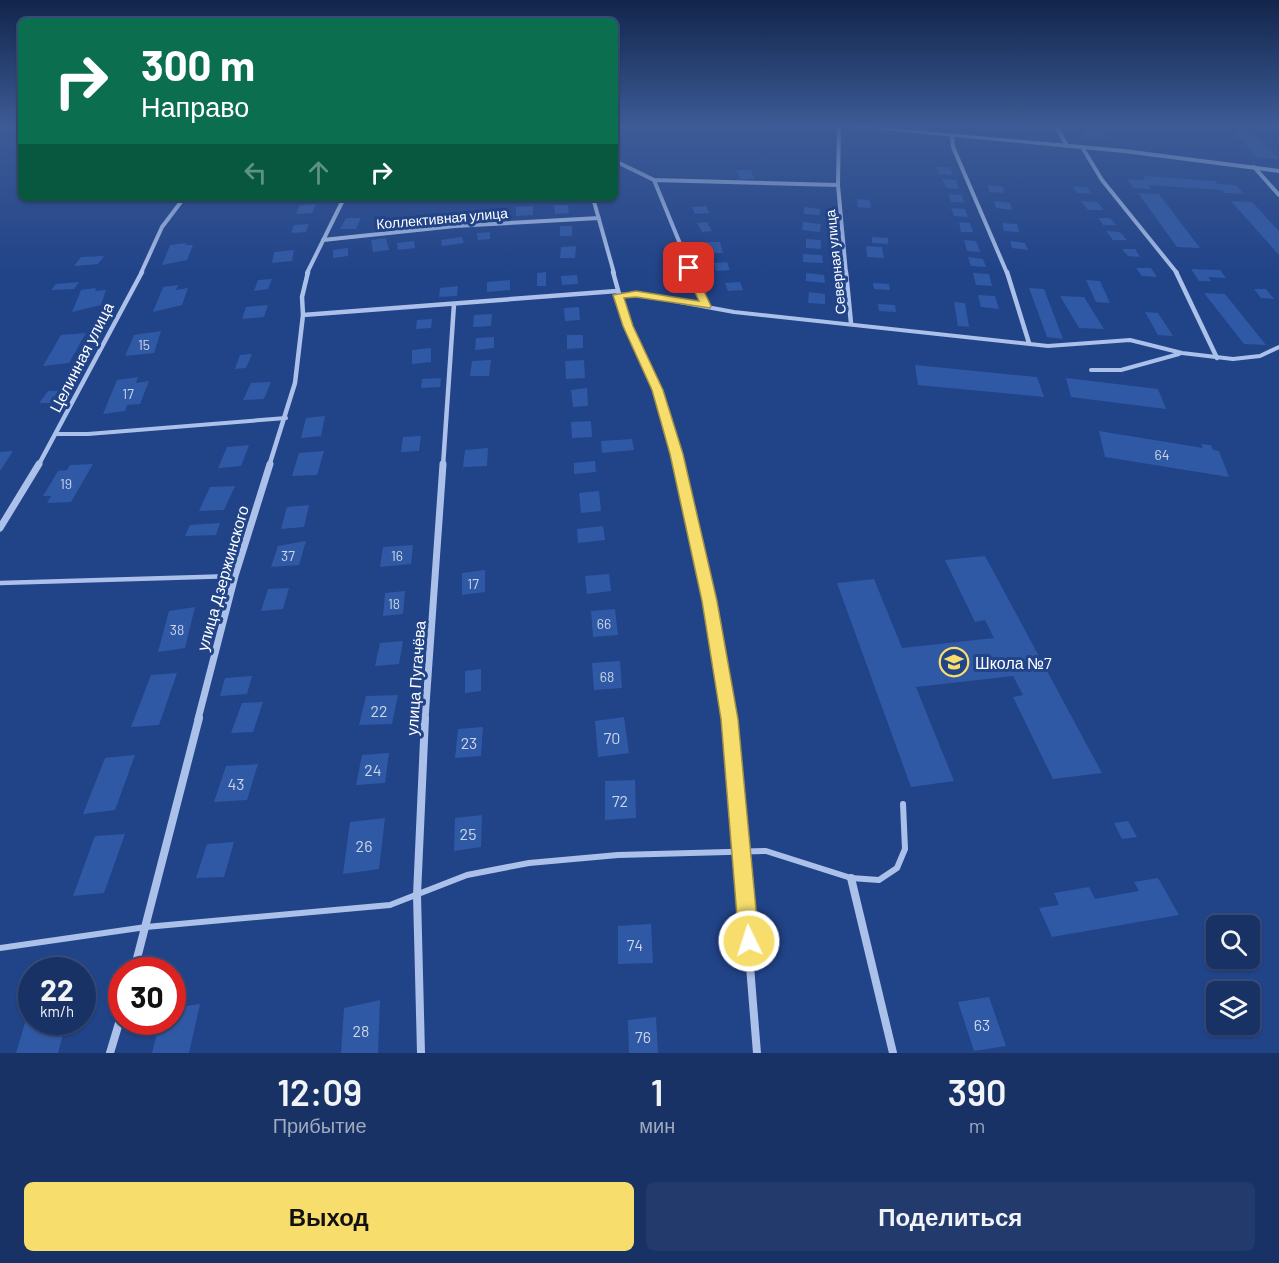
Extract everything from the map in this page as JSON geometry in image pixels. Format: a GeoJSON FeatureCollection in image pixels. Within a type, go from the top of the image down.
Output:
{"type":"FeatureCollection","features":[{"type":"Feature","properties":{"kind":"street"},"geometry":{"type":"LineString","coordinates":[[644,175],[654,180],[838,185]]}},
{"type":"Feature","properties":{"kind":"street","name":"Северная улица"},"geometry":{"type":"LineString","coordinates":[[839,175],[851,323]]}},
{"type":"Feature","properties":{"kind":"street"},"geometry":{"type":"LineString","coordinates":[[966,175],[1002,257],[1023,317],[1029,343]]}},
{"type":"Feature","properties":{"kind":"street"},"geometry":{"type":"LineString","coordinates":[[1099,175],[1177,273],[1217,358]]}},
{"type":"Feature","properties":{"kind":"street"},"geometry":{"type":"LineString","coordinates":[[1261,175],[1279,195]]}},
{"type":"Feature","properties":{"kind":"street"},"geometry":{"type":"LineString","coordinates":[[654,180],[706,306]]}},
{"type":"Feature","properties":{"kind":"street","name":"Целинная улица"},"geometry":{"type":"LineString","coordinates":[[0,528],[57,434],[150,257],[162,227],[182,201]]}},
{"type":"Feature","properties":{"kind":"street","name":"улица Дзержинского"},"geometry":{"type":"LineString","coordinates":[[138,957],[235,576],[295,383],[303,315],[302,297],[307,274],[342,201]]}},
{"type":"Feature","properties":{"kind":"street"},"geometry":{"type":"LineString","coordinates":[[594,201],[617,293],[628,326],[657,390],[676,454],[709,601],[730,719],[757,1053]]}},
{"type":"Feature","properties":{"kind":"street","name":"Коллективная улица"},"geometry":{"type":"LineString","coordinates":[[323,240],[455,226],[598,218]]}},
{"type":"Feature","properties":{"kind":"street"},"geometry":{"type":"LineString","coordinates":[[303,315],[617,293]]}},
{"type":"Feature","properties":{"kind":"street","name":"улица Пугачёва"},"geometry":{"type":"LineString","coordinates":[[421,1053],[417,895],[420,790],[454,304]]}},
{"type":"Feature","properties":{"kind":"street"},"geometry":{"type":"LineString","coordinates":[[851,878],[893,1053]]}},
{"type":"Feature","properties":{"kind":"street"},"geometry":{"type":"LineString","coordinates":[[110,1053],[115,1035]]}},
{"type":"Feature","properties":{"kind":"lane"},"geometry":{"type":"LineString","coordinates":[[617,293],[636,294],[734,312],[1029,343],[1071,346],[1091,342],[1130,340],[1182,353],[1217,358],[1260,356],[1279,347]]}},
{"type":"Feature","properties":{"kind":"lane"},"geometry":{"type":"LineString","coordinates":[[1091,370],[1121,370],[1182,353]]}},
{"type":"Feature","properties":{"kind":"lane"},"geometry":{"type":"LineString","coordinates":[[57,434],[88,434],[286,418]]}},
{"type":"Feature","properties":{"kind":"lane"},"geometry":{"type":"LineString","coordinates":[[0,583],[235,576]]}},
{"type":"Feature","properties":{"kind":"lane"},"geometry":{"type":"LineString","coordinates":[[0,948],[146,927],[390,905],[467,874],[529,863],[618,855],[766,851],[851,878],[879,880],[897,868],[905,849],[906,827],[903,804]]}},
{"type":"Feature","properties":{"kind":"building"},"geometry":{"type":"Polygon","coordinates":[[[738,175],[753,175],[754,179],[740,179],[738,175]]]}},
{"type":"Feature","properties":{"kind":"building"},"geometry":{"type":"Polygon","coordinates":[[[1143,176],[1215,181],[1218,184],[1236,185],[1244,194],[1225,193],[1222,190],[1149,185],[1151,189],[1133,188],[1127,179],[1145,180],[1143,176]]]}},
{"type":"Feature","properties":{"kind":"building"},"geometry":{"type":"Polygon","coordinates":[[[942,179],[956,180],[959,189],[946,188],[942,179]]]}},
{"type":"Feature","properties":{"kind":"building"},"geometry":{"type":"Polygon","coordinates":[[[988,185],[1003,187],[1004,193],[989,192],[988,185]]]}},
{"type":"Feature","properties":{"kind":"building"},"geometry":{"type":"Polygon","coordinates":[[[1072,186],[1087,187],[1092,194],[1077,193],[1072,186]]]}},
{"type":"Feature","properties":{"kind":"building"},"geometry":{"type":"Polygon","coordinates":[[[1138,193],[1159,194],[1200,248],[1177,247],[1138,193]]]}},
{"type":"Feature","properties":{"kind":"building"},"geometry":{"type":"Polygon","coordinates":[[[949,194],[962,195],[964,203],[951,202],[949,194]]]}},
{"type":"Feature","properties":{"kind":"building"},"geometry":{"type":"Polygon","coordinates":[[[857,199],[870,200],[871,208],[858,207],[857,199]]]}},
{"type":"Feature","properties":{"kind":"building"},"geometry":{"type":"Polygon","coordinates":[[[994,201],[1010,203],[1012,210],[996,208],[994,201]]]}},
{"type":"Feature","properties":{"kind":"building"},"geometry":{"type":"Polygon","coordinates":[[[1081,201],[1097,202],[1104,210],[1088,210],[1081,201]]]}},
{"type":"Feature","properties":{"kind":"building"},"geometry":{"type":"Polygon","coordinates":[[[1231,201],[1252,202],[1279,231],[1279,255],[1231,201]]]}},
{"type":"Feature","properties":{"kind":"building"},"geometry":{"type":"Polygon","coordinates":[[[316,204],[312,213],[296,214],[300,205],[316,204]]]}},
{"type":"Feature","properties":{"kind":"building"},"geometry":{"type":"Polygon","coordinates":[[[554,205],[568,205],[569,213],[555,214],[554,205]]]}},
{"type":"Feature","properties":{"kind":"building"},"geometry":{"type":"Polygon","coordinates":[[[533,206],[533,215],[516,216],[516,207],[533,206]]]}},
{"type":"Feature","properties":{"kind":"building"},"geometry":{"type":"Polygon","coordinates":[[[706,206],[709,213],[695,214],[692,207],[706,206]]]}},
{"type":"Feature","properties":{"kind":"building"},"geometry":{"type":"Polygon","coordinates":[[[804,207],[820,209],[820,215],[804,214],[804,207]]]}},
{"type":"Feature","properties":{"kind":"building"},"geometry":{"type":"Polygon","coordinates":[[[951,208],[965,209],[968,217],[954,216],[951,208]]]}},
{"type":"Feature","properties":{"kind":"building"},"geometry":{"type":"Polygon","coordinates":[[[451,212],[451,220],[439,221],[439,213],[451,212]]]}},
{"type":"Feature","properties":{"kind":"building"},"geometry":{"type":"Polygon","coordinates":[[[416,216],[415,224],[402,225],[403,217],[416,216]]]}},
{"type":"Feature","properties":{"kind":"building"},"geometry":{"type":"Polygon","coordinates":[[[346,218],[361,218],[356,229],[340,229],[346,218]]]}},
{"type":"Feature","properties":{"kind":"building"},"geometry":{"type":"Polygon","coordinates":[[[1098,218],[1110,218],[1116,225],[1103,225],[1098,218]]]}},
{"type":"Feature","properties":{"kind":"building"},"geometry":{"type":"Polygon","coordinates":[[[707,222],[712,231],[702,232],[697,223],[707,222]]]}},
{"type":"Feature","properties":{"kind":"building"},"geometry":{"type":"Polygon","coordinates":[[[803,222],[821,224],[820,232],[802,230],[803,222]]]}},
{"type":"Feature","properties":{"kind":"building"},"geometry":{"type":"Polygon","coordinates":[[[959,222],[970,223],[973,232],[961,232],[959,222]]]}},
{"type":"Feature","properties":{"kind":"building"},"geometry":{"type":"Polygon","coordinates":[[[1002,223],[1017,224],[1019,232],[1004,231],[1002,223]]]}},
{"type":"Feature","properties":{"kind":"building"},"geometry":{"type":"Polygon","coordinates":[[[309,224],[306,232],[291,233],[294,225],[309,224]]]}},
{"type":"Feature","properties":{"kind":"building"},"geometry":{"type":"Polygon","coordinates":[[[560,226],[572,226],[572,236],[560,236],[560,226]]]}},
{"type":"Feature","properties":{"kind":"building"},"geometry":{"type":"Polygon","coordinates":[[[1106,231],[1120,232],[1127,240],[1113,240],[1106,231]]]}},
{"type":"Feature","properties":{"kind":"building"},"geometry":{"type":"Polygon","coordinates":[[[490,232],[490,239],[478,240],[477,233],[490,232]]]}},
{"type":"Feature","properties":{"kind":"building"},"geometry":{"type":"Polygon","coordinates":[[[462,237],[464,243],[442,246],[441,240],[462,237]]]}},
{"type":"Feature","properties":{"kind":"building"},"geometry":{"type":"Polygon","coordinates":[[[872,237],[888,238],[888,244],[872,243],[872,237]]]}},
{"type":"Feature","properties":{"kind":"building"},"geometry":{"type":"Polygon","coordinates":[[[386,238],[389,250],[373,252],[371,240],[386,238]]]}},
{"type":"Feature","properties":{"kind":"building"},"geometry":{"type":"Polygon","coordinates":[[[806,239],[821,240],[821,249],[806,248],[806,239]]]}},
{"type":"Feature","properties":{"kind":"building"},"geometry":{"type":"Polygon","coordinates":[[[964,240],[976,241],[980,252],[967,251],[964,240]]]}},
{"type":"Feature","properties":{"kind":"building"},"geometry":{"type":"Polygon","coordinates":[[[414,241],[415,248],[398,250],[397,243],[414,241]]]}},
{"type":"Feature","properties":{"kind":"building"},"geometry":{"type":"Polygon","coordinates":[[[1010,241],[1025,243],[1028,250],[1012,248],[1010,241]]]}},
{"type":"Feature","properties":{"kind":"building"},"geometry":{"type":"Polygon","coordinates":[[[705,242],[720,242],[723,253],[707,253],[705,242]]]}},
{"type":"Feature","properties":{"kind":"building"},"geometry":{"type":"Polygon","coordinates":[[[186,243],[185,245],[193,245],[187,260],[162,265],[170,245],[186,243]]]}},
{"type":"Feature","properties":{"kind":"building"},"geometry":{"type":"Polygon","coordinates":[[[576,246],[575,258],[560,258],[561,247],[576,246]]]}},
{"type":"Feature","properties":{"kind":"building"},"geometry":{"type":"Polygon","coordinates":[[[866,246],[882,247],[884,258],[867,257],[866,246]]]}},
{"type":"Feature","properties":{"kind":"building"},"geometry":{"type":"Polygon","coordinates":[[[348,248],[348,256],[333,258],[333,250],[348,248]]]}},
{"type":"Feature","properties":{"kind":"building"},"geometry":{"type":"Polygon","coordinates":[[[1122,249],[1135,249],[1140,257],[1128,256],[1122,249]]]}},
{"type":"Feature","properties":{"kind":"building"},"geometry":{"type":"Polygon","coordinates":[[[294,250],[292,261],[272,263],[274,252],[294,250]]]}},
{"type":"Feature","properties":{"kind":"building"},"geometry":{"type":"Polygon","coordinates":[[[803,254],[822,255],[823,263],[803,262],[803,254]]]}},
{"type":"Feature","properties":{"kind":"building"},"geometry":{"type":"Polygon","coordinates":[[[104,256],[98,264],[74,266],[81,257],[104,256]]]}},
{"type":"Feature","properties":{"kind":"building"},"geometry":{"type":"Polygon","coordinates":[[[968,257],[983,259],[986,267],[971,266],[968,257]]]}},
{"type":"Feature","properties":{"kind":"building"},"geometry":{"type":"Polygon","coordinates":[[[727,262],[730,270],[716,271],[714,263],[727,262]]]}},
{"type":"Feature","properties":{"kind":"building"},"geometry":{"type":"Polygon","coordinates":[[[1136,268],[1151,268],[1157,277],[1142,276],[1136,268]]]}},
{"type":"Feature","properties":{"kind":"building"},"geometry":{"type":"Polygon","coordinates":[[[1191,269],[1220,270],[1226,278],[1208,277],[1211,281],[1199,281],[1191,269]]]}},
{"type":"Feature","properties":{"kind":"building"},"geometry":{"type":"Polygon","coordinates":[[[546,272],[546,286],[537,286],[537,273],[546,272]]]}},
{"type":"Feature","properties":{"kind":"building"},"geometry":{"type":"Polygon","coordinates":[[[806,273],[824,275],[825,283],[806,281],[806,273]]]}},
{"type":"Feature","properties":{"kind":"building"},"geometry":{"type":"Polygon","coordinates":[[[973,273],[989,274],[992,286],[976,285],[973,273]]]}},
{"type":"Feature","properties":{"kind":"building"},"geometry":{"type":"Polygon","coordinates":[[[577,275],[578,284],[562,285],[561,276],[577,275]]]}},
{"type":"Feature","properties":{"kind":"building"},"geometry":{"type":"Polygon","coordinates":[[[272,279],[268,289],[254,291],[258,280],[272,279]]]}},
{"type":"Feature","properties":{"kind":"building"},"geometry":{"type":"Polygon","coordinates":[[[510,280],[510,290],[487,292],[487,282],[510,280]]]}},
{"type":"Feature","properties":{"kind":"building"},"geometry":{"type":"Polygon","coordinates":[[[1086,280],[1100,281],[1110,303],[1096,302],[1086,280]]]}},
{"type":"Feature","properties":{"kind":"building"},"geometry":{"type":"Polygon","coordinates":[[[79,282],[74,289],[51,290],[56,284],[79,282]]]}},
{"type":"Feature","properties":{"kind":"building"},"geometry":{"type":"Polygon","coordinates":[[[740,282],[743,290],[728,291],[725,283],[740,282]]]}},
{"type":"Feature","properties":{"kind":"building"},"geometry":{"type":"Polygon","coordinates":[[[873,283],[889,284],[890,290],[874,289],[873,283]]]}},
{"type":"Feature","properties":{"kind":"building"},"geometry":{"type":"Polygon","coordinates":[[[178,285],[176,290],[188,288],[182,305],[153,312],[163,287],[178,285]]]}},
{"type":"Feature","properties":{"kind":"building"},"geometry":{"type":"Polygon","coordinates":[[[458,286],[457,296],[439,297],[440,288],[458,286]]]}},
{"type":"Feature","properties":{"kind":"building"},"geometry":{"type":"Polygon","coordinates":[[[96,288],[95,291],[106,290],[101,305],[72,312],[81,290],[96,288]]]}},
{"type":"Feature","properties":{"kind":"building"},"geometry":{"type":"Polygon","coordinates":[[[1029,288],[1044,289],[1063,339],[1047,337],[1029,288]]]}},
{"type":"Feature","properties":{"kind":"building"},"geometry":{"type":"Polygon","coordinates":[[[1254,289],[1266,289],[1274,299],[1261,298],[1254,289]]]}},
{"type":"Feature","properties":{"kind":"building"},"geometry":{"type":"Polygon","coordinates":[[[809,292],[825,294],[825,304],[808,303],[809,292]]]}},
{"type":"Feature","properties":{"kind":"building"},"geometry":{"type":"Polygon","coordinates":[[[1204,293],[1225,294],[1266,345],[1244,344],[1204,293]]]}},
{"type":"Feature","properties":{"kind":"building"},"geometry":{"type":"Polygon","coordinates":[[[978,295],[995,296],[999,309],[981,307],[978,295]]]}},
{"type":"Feature","properties":{"kind":"building"},"geometry":{"type":"Polygon","coordinates":[[[1060,296],[1084,297],[1104,329],[1079,328],[1060,296]]]}},
{"type":"Feature","properties":{"kind":"building"},"geometry":{"type":"Polygon","coordinates":[[[954,302],[965,303],[969,327],[958,326],[954,302]]]}},
{"type":"Feature","properties":{"kind":"building"},"geometry":{"type":"Polygon","coordinates":[[[878,304],[895,305],[896,312],[879,311],[878,304]]]}},
{"type":"Feature","properties":{"kind":"building"},"geometry":{"type":"Polygon","coordinates":[[[268,305],[264,317],[242,319],[246,307],[268,305]]]}},
{"type":"Feature","properties":{"kind":"building"},"geometry":{"type":"Polygon","coordinates":[[[579,307],[580,320],[565,321],[564,308],[579,307]]]}},
{"type":"Feature","properties":{"kind":"building"},"geometry":{"type":"Polygon","coordinates":[[[1145,312],[1158,313],[1173,336],[1158,335],[1145,312]]]}},
{"type":"Feature","properties":{"kind":"building"},"geometry":{"type":"Polygon","coordinates":[[[492,314],[491,326],[473,327],[474,315],[492,314]]]}},
{"type":"Feature","properties":{"kind":"building"},"geometry":{"type":"Polygon","coordinates":[[[432,319],[431,328],[416,329],[417,320],[432,319]]]}},
{"type":"Feature","properties":{"kind":"building"},"geometry":{"type":"Polygon","coordinates":[[[161,331],[154,353],[125,356],[134,335],[161,331]]]}},
{"type":"Feature","properties":{"kind":"building"},"geometry":{"type":"Polygon","coordinates":[[[86,333],[69,363],[43,366],[61,335],[86,333]]]}},
{"type":"Feature","properties":{"kind":"building"},"geometry":{"type":"Polygon","coordinates":[[[567,335],[583,335],[583,348],[567,349],[567,335]]]}},
{"type":"Feature","properties":{"kind":"building"},"geometry":{"type":"Polygon","coordinates":[[[494,337],[494,348],[475,350],[476,338],[494,337]]]}},
{"type":"Feature","properties":{"kind":"building"},"geometry":{"type":"Polygon","coordinates":[[[431,348],[431,362],[412,364],[412,350],[431,348]]]}},
{"type":"Feature","properties":{"kind":"building"},"geometry":{"type":"Polygon","coordinates":[[[252,354],[246,368],[235,369],[240,355],[252,354]]]}},
{"type":"Feature","properties":{"kind":"building"},"geometry":{"type":"Polygon","coordinates":[[[491,360],[489,376],[470,376],[472,361],[491,360]]]}},
{"type":"Feature","properties":{"kind":"building"},"geometry":{"type":"Polygon","coordinates":[[[584,360],[585,378],[566,379],[565,361],[584,360]]]}},
{"type":"Feature","properties":{"kind":"building"},"geometry":{"type":"Polygon","coordinates":[[[915,365],[1037,377],[1044,397],[918,385],[915,365]]]}},
{"type":"Feature","properties":{"kind":"building"},"geometry":{"type":"Polygon","coordinates":[[[138,377],[136,383],[149,381],[140,404],[127,405],[125,411],[103,414],[117,380],[138,377]]]}},
{"type":"Feature","properties":{"kind":"building"},"geometry":{"type":"Polygon","coordinates":[[[441,378],[440,387],[421,388],[422,379],[441,378]]]}},
{"type":"Feature","properties":{"kind":"building"},"geometry":{"type":"Polygon","coordinates":[[[1066,378],[1158,389],[1166,409],[1071,397],[1066,378]]]}},
{"type":"Feature","properties":{"kind":"building"},"geometry":{"type":"Polygon","coordinates":[[[271,382],[264,399],[243,400],[251,383],[271,382]]]}},
{"type":"Feature","properties":{"kind":"building"},"geometry":{"type":"Polygon","coordinates":[[[587,388],[588,406],[573,407],[571,390],[587,388]]]}},
{"type":"Feature","properties":{"kind":"building"},"geometry":{"type":"Polygon","coordinates":[[[48,391],[58,391],[50,403],[39,403],[48,391]]]}},
{"type":"Feature","properties":{"kind":"building"},"geometry":{"type":"Polygon","coordinates":[[[325,416],[321,436],[301,438],[306,418],[325,416]]]}},
{"type":"Feature","properties":{"kind":"building"},"geometry":{"type":"Polygon","coordinates":[[[591,421],[592,437],[572,438],[571,422],[591,421]]]}},
{"type":"Feature","properties":{"kind":"building"},"geometry":{"type":"Polygon","coordinates":[[[1099,431],[1203,448],[1201,444],[1211,445],[1213,450],[1219,451],[1229,477],[1105,457],[1099,431]]]}},
{"type":"Feature","properties":{"kind":"building"},"geometry":{"type":"Polygon","coordinates":[[[421,436],[419,451],[401,452],[403,437],[421,436]]]}},
{"type":"Feature","properties":{"kind":"building"},"geometry":{"type":"Polygon","coordinates":[[[632,439],[634,450],[602,453],[601,441],[632,439]]]}},
{"type":"Feature","properties":{"kind":"building"},"geometry":{"type":"Polygon","coordinates":[[[249,445],[241,466],[218,468],[227,447],[249,445]]]}},
{"type":"Feature","properties":{"kind":"building"},"geometry":{"type":"Polygon","coordinates":[[[488,448],[487,466],[463,467],[465,450],[488,448]]]}},
{"type":"Feature","properties":{"kind":"building"},"geometry":{"type":"Polygon","coordinates":[[[13,451],[0,471],[0,452],[13,451]]]}},
{"type":"Feature","properties":{"kind":"building"},"geometry":{"type":"Polygon","coordinates":[[[324,451],[317,475],[292,476],[299,453],[324,451]]]}},
{"type":"Feature","properties":{"kind":"building"},"geometry":{"type":"Polygon","coordinates":[[[595,461],[596,472],[574,474],[574,463],[595,461]]]}},
{"type":"Feature","properties":{"kind":"building"},"geometry":{"type":"Polygon","coordinates":[[[93,464],[71,502],[47,503],[51,496],[43,496],[58,471],[67,470],[70,465],[93,464]]]}},
{"type":"Feature","properties":{"kind":"building"},"geometry":{"type":"Polygon","coordinates":[[[235,486],[224,510],[199,511],[210,487],[235,486]]]}},
{"type":"Feature","properties":{"kind":"building"},"geometry":{"type":"Polygon","coordinates":[[[599,491],[601,511],[581,513],[579,493],[599,491]]]}},
{"type":"Feature","properties":{"kind":"building"},"geometry":{"type":"Polygon","coordinates":[[[309,505],[304,527],[281,529],[287,507],[309,505]]]}},
{"type":"Feature","properties":{"kind":"building"},"geometry":{"type":"Polygon","coordinates":[[[220,523],[216,535],[185,536],[190,525],[220,523]]]}},
{"type":"Feature","properties":{"kind":"building"},"geometry":{"type":"Polygon","coordinates":[[[603,526],[605,540],[578,543],[577,529],[603,526]]]}},
{"type":"Feature","properties":{"kind":"building"},"geometry":{"type":"Polygon","coordinates":[[[306,541],[299,565],[271,567],[278,546],[306,541]]]}},
{"type":"Feature","properties":{"kind":"building"},"geometry":{"type":"Polygon","coordinates":[[[413,545],[411,564],[380,567],[383,547],[413,545]]]}},
{"type":"Feature","properties":{"kind":"building","name":"Школа №7"},"geometry":{"type":"Polygon","coordinates":[[[985,556],[1102,773],[1053,779],[1013,697],[1023,695],[1013,676],[916,687],[954,781],[911,787],[837,583],[874,579],[902,648],[994,638],[985,620],[975,622],[945,560],[985,556]]]}},
{"type":"Feature","properties":{"kind":"building"},"geometry":{"type":"Polygon","coordinates":[[[485,570],[485,592],[462,595],[462,573],[485,570]]]}},
{"type":"Feature","properties":{"kind":"building"},"geometry":{"type":"Polygon","coordinates":[[[609,574],[611,591],[587,594],[585,576],[609,574]]]}},
{"type":"Feature","properties":{"kind":"building"},"geometry":{"type":"Polygon","coordinates":[[[289,588],[283,609],[261,611],[268,589],[289,588]]]}},
{"type":"Feature","properties":{"kind":"building"},"geometry":{"type":"Polygon","coordinates":[[[405,591],[403,614],[383,616],[385,593],[405,591]]]}},
{"type":"Feature","properties":{"kind":"building"},"geometry":{"type":"Polygon","coordinates":[[[195,607],[185,648],[158,652],[169,611],[195,607]]]}},
{"type":"Feature","properties":{"kind":"building"},"geometry":{"type":"Polygon","coordinates":[[[615,609],[618,635],[593,637],[591,611],[615,609]]]}},
{"type":"Feature","properties":{"kind":"building"},"geometry":{"type":"Polygon","coordinates":[[[403,641],[399,664],[375,666],[380,643],[403,641]]]}},
{"type":"Feature","properties":{"kind":"building"},"geometry":{"type":"Polygon","coordinates":[[[620,661],[622,688],[594,690],[592,663],[620,661]]]}},
{"type":"Feature","properties":{"kind":"building"},"geometry":{"type":"Polygon","coordinates":[[[481,669],[481,691],[465,693],[465,671],[481,669]]]}},
{"type":"Feature","properties":{"kind":"building"},"geometry":{"type":"Polygon","coordinates":[[[177,673],[159,725],[131,727],[151,675],[177,673]]]}},
{"type":"Feature","properties":{"kind":"building"},"geometry":{"type":"Polygon","coordinates":[[[252,676],[247,694],[220,696],[225,678],[252,676]]]}},
{"type":"Feature","properties":{"kind":"building"},"geometry":{"type":"Polygon","coordinates":[[[398,695],[392,724],[359,725],[366,696],[398,695]]]}},
{"type":"Feature","properties":{"kind":"building"},"geometry":{"type":"Polygon","coordinates":[[[263,702],[253,732],[231,733],[242,703],[263,702]]]}},
{"type":"Feature","properties":{"kind":"building"},"geometry":{"type":"Polygon","coordinates":[[[624,717],[629,753],[598,757],[595,721],[624,717]]]}},
{"type":"Feature","properties":{"kind":"building"},"geometry":{"type":"Polygon","coordinates":[[[483,727],[481,756],[455,758],[458,729],[483,727]]]}},
{"type":"Feature","properties":{"kind":"building"},"geometry":{"type":"Polygon","coordinates":[[[389,753],[385,783],[356,785],[362,755],[389,753]]]}},
{"type":"Feature","properties":{"kind":"building"},"geometry":{"type":"Polygon","coordinates":[[[135,755],[115,810],[83,814],[105,758],[135,755]]]}},
{"type":"Feature","properties":{"kind":"building"},"geometry":{"type":"Polygon","coordinates":[[[258,764],[247,800],[214,802],[226,766],[258,764]]]}},
{"type":"Feature","properties":{"kind":"building"},"geometry":{"type":"Polygon","coordinates":[[[635,780],[636,818],[605,820],[605,781],[635,780]]]}},
{"type":"Feature","properties":{"kind":"building"},"geometry":{"type":"Polygon","coordinates":[[[482,815],[481,847],[454,851],[455,818],[482,815]]]}},
{"type":"Feature","properties":{"kind":"building"},"geometry":{"type":"Polygon","coordinates":[[[385,818],[379,869],[343,874],[350,822],[385,818]]]}},
{"type":"Feature","properties":{"kind":"building"},"geometry":{"type":"Polygon","coordinates":[[[1128,821],[1137,837],[1122,839],[1114,823],[1128,821]]]}},
{"type":"Feature","properties":{"kind":"building"},"geometry":{"type":"Polygon","coordinates":[[[125,834],[104,893],[73,896],[95,836],[125,834]]]}},
{"type":"Feature","properties":{"kind":"building"},"geometry":{"type":"Polygon","coordinates":[[[234,842],[224,877],[196,878],[207,844],[234,842]]]}},
{"type":"Feature","properties":{"kind":"building"},"geometry":{"type":"Polygon","coordinates":[[[1158,878],[1179,915],[1052,937],[1039,908],[1059,905],[1054,893],[1089,887],[1095,899],[1139,891],[1134,882],[1158,878]]]}},
{"type":"Feature","properties":{"kind":"building"},"geometry":{"type":"Polygon","coordinates":[[[651,924],[653,963],[618,964],[618,926],[651,924]]]}},
{"type":"Feature","properties":{"kind":"building"},"geometry":{"type":"Polygon","coordinates":[[[989,997],[1006,1046],[974,1051],[958,1002],[989,997]]]}},
{"type":"Feature","properties":{"kind":"building"},"geometry":{"type":"Polygon","coordinates":[[[380,1000],[378,1053],[341,1053],[344,1008],[380,1000]]]}},
{"type":"Feature","properties":{"kind":"building"},"geometry":{"type":"Polygon","coordinates":[[[200,1004],[189,1053],[152,1053],[157,1035],[186,1035],[186,1006],[200,1004]]]}},
{"type":"Feature","properties":{"kind":"building"},"geometry":{"type":"Polygon","coordinates":[[[656,1017],[658,1053],[629,1053],[628,1020],[656,1017]]]}},
{"type":"Feature","properties":{"kind":"building"},"geometry":{"type":"Polygon","coordinates":[[[21,1035],[63,1035],[58,1053],[16,1053],[21,1035]]]}},
{"type":"Feature","properties":{"kind":"place","name":"Школа №7"},"geometry":{"type":"Point","coordinates":[954,662]}},
{"type":"Feature","properties":{"kind":"route"},"geometry":{"type":"LineString","coordinates":[[689,268],[706,306],[636,294],[618,295],[628,326],[657,390],[676,454],[709,601],[730,719],[749,941]]}}]}
